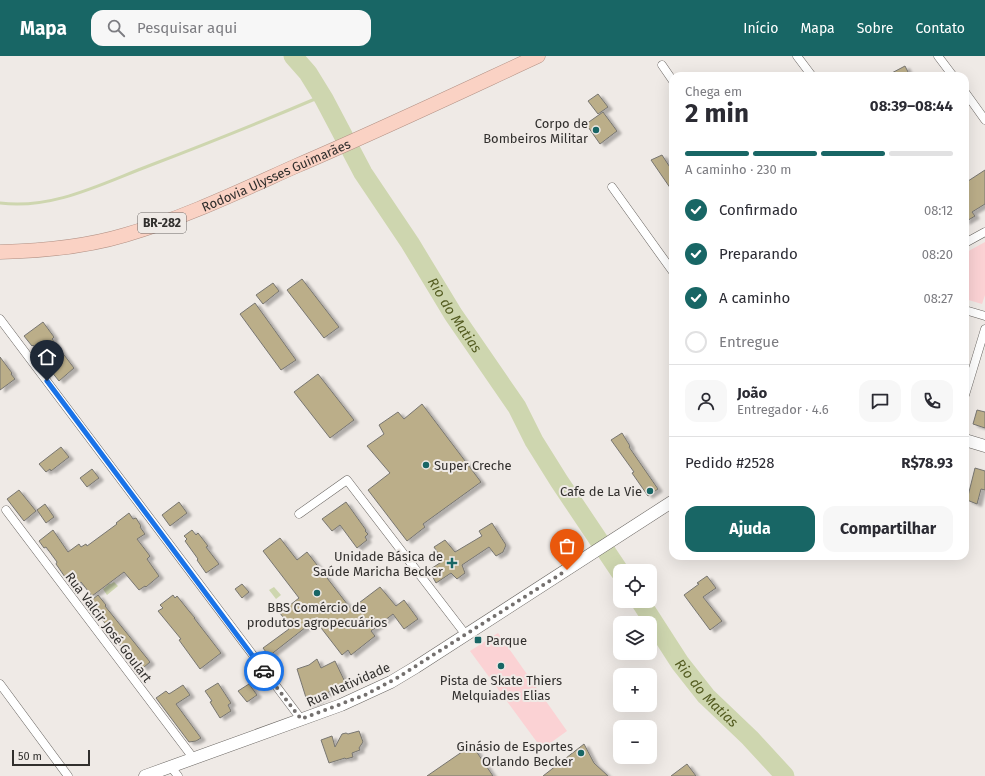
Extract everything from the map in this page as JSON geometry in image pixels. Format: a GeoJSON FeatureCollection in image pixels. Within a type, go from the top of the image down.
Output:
{"type":"FeatureCollection","features":[{"type":"Feature","properties":{"kind":"highway","name":"Rodovia Ulysses Guimarães"},"geometry":{"type":"LineString","coordinates":[[0,252],[30,251],[75,246],[124,236],[200,209],[367,136],[538,56]]}},
{"type":"Feature","properties":{"kind":"main road"},"geometry":{"type":"LineString","coordinates":[[969,441],[985,446]]}},
{"type":"Feature","properties":{"kind":"main road","name":"Rua Natividade"},"geometry":{"type":"LineString","coordinates":[[145,776],[174,771],[194,759],[359,697],[391,682],[669,504]]}},
{"type":"Feature","properties":{"kind":"street"},"geometry":{"type":"LineString","coordinates":[[797,56],[809,72]]}},
{"type":"Feature","properties":{"kind":"street"},"geometry":{"type":"LineString","coordinates":[[938,56],[950,72]]}},
{"type":"Feature","properties":{"kind":"street"},"geometry":{"type":"LineString","coordinates":[[662,65],[669,75]]}},
{"type":"Feature","properties":{"kind":"street"},"geometry":{"type":"LineString","coordinates":[[969,98],[985,120]]}},
{"type":"Feature","properties":{"kind":"street"},"geometry":{"type":"LineString","coordinates":[[612,187],[669,266]]}},
{"type":"Feature","properties":{"kind":"street"},"geometry":{"type":"LineString","coordinates":[[969,240],[985,232]]}},
{"type":"Feature","properties":{"kind":"street"},"geometry":{"type":"LineString","coordinates":[[969,311],[985,316]]}},
{"type":"Feature","properties":{"kind":"street"},"geometry":{"type":"LineString","coordinates":[[0,318],[301,719]]}},
{"type":"Feature","properties":{"kind":"street"},"geometry":{"type":"LineString","coordinates":[[969,382],[985,329]]}},
{"type":"Feature","properties":{"kind":"street"},"geometry":{"type":"LineString","coordinates":[[299,514],[347,480],[466,635]]}},
{"type":"Feature","properties":{"kind":"street","name":"Rua Valcir José Goulart"},"geometry":{"type":"LineString","coordinates":[[6,510],[194,759]]}},
{"type":"Feature","properties":{"kind":"street"},"geometry":{"type":"LineString","coordinates":[[0,684],[68,776]]}},
{"type":"Feature","properties":{"kind":"shaded area"},"geometry":{"type":"Polygon","coordinates":[[[985,242],[985,295],[982,304],[969,300],[969,251],[985,242]]]}},
{"type":"Feature","properties":{"kind":"shaded area"},"geometry":{"type":"Polygon","coordinates":[[[114,582],[118,586],[107,595],[103,589],[108,585],[106,583],[111,584],[114,582]]]}},
{"type":"Feature","properties":{"kind":"shaded area"},"geometry":{"type":"Polygon","coordinates":[[[274,587],[281,595],[276,599],[269,590],[274,587]]]}},
{"type":"Feature","properties":{"kind":"shaded area"},"geometry":{"type":"Polygon","coordinates":[[[498,633],[567,731],[542,749],[470,651],[498,633]]]}},
{"type":"Feature","properties":{"kind":"building"},"geometry":{"type":"Polygon","coordinates":[[[905,66],[908,72],[894,72],[905,66]]]}},
{"type":"Feature","properties":{"kind":"building"},"geometry":{"type":"Polygon","coordinates":[[[598,94],[608,107],[598,114],[588,101],[598,94]]]}},
{"type":"Feature","properties":{"kind":"building"},"geometry":{"type":"Polygon","coordinates":[[[603,112],[617,131],[600,144],[586,124],[603,112]]]}},
{"type":"Feature","properties":{"kind":"building"},"geometry":{"type":"Polygon","coordinates":[[[662,155],[669,166],[669,186],[651,160],[662,155]]]}},
{"type":"Feature","properties":{"kind":"building"},"geometry":{"type":"Polygon","coordinates":[[[985,170],[985,204],[972,212],[975,216],[969,220],[969,180],[985,170]]]}},
{"type":"Feature","properties":{"kind":"building"},"geometry":{"type":"Polygon","coordinates":[[[302,279],[339,327],[324,338],[287,290],[302,279]]]}},
{"type":"Feature","properties":{"kind":"building"},"geometry":{"type":"Polygon","coordinates":[[[273,283],[279,291],[263,304],[256,295],[273,283]]]}},
{"type":"Feature","properties":{"kind":"building"},"geometry":{"type":"Polygon","coordinates":[[[255,303],[296,360],[281,370],[240,314],[255,303]]]}},
{"type":"Feature","properties":{"kind":"building"},"geometry":{"type":"Polygon","coordinates":[[[43,322],[54,337],[52,339],[74,368],[59,381],[43,361],[44,360],[33,345],[32,346],[24,336],[43,322]]]}},
{"type":"Feature","properties":{"kind":"building"},"geometry":{"type":"Polygon","coordinates":[[[0,357],[15,379],[0,390],[0,357]]]}},
{"type":"Feature","properties":{"kind":"building"},"geometry":{"type":"Polygon","coordinates":[[[318,374],[354,420],[330,438],[294,392],[318,374]]]}},
{"type":"Feature","properties":{"kind":"building","name":"Super Creche"},"geometry":{"type":"Polygon","coordinates":[[[422,404],[481,482],[423,524],[425,527],[407,541],[368,490],[390,473],[367,446],[384,434],[379,425],[398,412],[404,419],[422,404]]]}},
{"type":"Feature","properties":{"kind":"building"},"geometry":{"type":"Polygon","coordinates":[[[977,410],[985,412],[985,428],[973,424],[977,410]]]}},
{"type":"Feature","properties":{"kind":"building"},"geometry":{"type":"Polygon","coordinates":[[[622,433],[630,446],[629,447],[658,489],[648,496],[632,473],[634,472],[611,440],[622,433]]]}},
{"type":"Feature","properties":{"kind":"building"},"geometry":{"type":"Polygon","coordinates":[[[61,447],[69,457],[51,471],[50,469],[46,472],[39,464],[61,447]]]}},
{"type":"Feature","properties":{"kind":"building"},"geometry":{"type":"Polygon","coordinates":[[[975,468],[985,471],[985,490],[981,489],[977,504],[969,501],[969,492],[975,468]]]}},
{"type":"Feature","properties":{"kind":"building"},"geometry":{"type":"Polygon","coordinates":[[[92,469],[99,478],[87,487],[80,478],[92,469]]]}},
{"type":"Feature","properties":{"kind":"building"},"geometry":{"type":"Polygon","coordinates":[[[19,490],[36,511],[24,521],[7,499],[19,490]]]}},
{"type":"Feature","properties":{"kind":"building"},"geometry":{"type":"Polygon","coordinates":[[[179,502],[187,513],[170,526],[162,515],[179,502]]]}},
{"type":"Feature","properties":{"kind":"building"},"geometry":{"type":"Polygon","coordinates":[[[346,502],[368,534],[365,537],[367,540],[357,548],[340,525],[332,531],[322,519],[346,502]]]}},
{"type":"Feature","properties":{"kind":"building"},"geometry":{"type":"Polygon","coordinates":[[[45,504],[54,517],[46,523],[37,510],[45,504]]]}},
{"type":"Feature","properties":{"kind":"building"},"geometry":{"type":"Polygon","coordinates":[[[129,513],[133,519],[136,518],[145,534],[137,539],[150,556],[147,559],[159,576],[146,587],[145,586],[139,590],[124,572],[92,596],[81,582],[76,586],[67,576],[65,577],[56,564],[57,562],[46,547],[44,548],[39,541],[53,530],[68,552],[79,544],[81,547],[86,544],[87,546],[117,524],[116,523],[129,513]]]}},
{"type":"Feature","properties":{"kind":"building","name":"Unidade Básica de Saúde Maricha Becker"},"geometry":{"type":"Polygon","coordinates":[[[492,523],[506,545],[503,552],[496,556],[489,547],[462,565],[465,573],[457,579],[451,573],[436,583],[429,570],[443,561],[434,547],[445,540],[455,552],[482,536],[479,531],[492,523]]]}},
{"type":"Feature","properties":{"kind":"building"},"geometry":{"type":"Polygon","coordinates":[[[192,530],[196,535],[198,533],[208,546],[206,547],[219,564],[206,573],[185,541],[187,539],[184,536],[192,530]]]}},
{"type":"Feature","properties":{"kind":"building","name":"BBS Comércio de produtos agropecuários"},"geometry":{"type":"Polygon","coordinates":[[[280,538],[297,560],[307,552],[351,609],[380,587],[396,606],[404,600],[418,619],[404,629],[393,614],[371,631],[375,636],[351,655],[348,650],[342,655],[315,620],[269,656],[263,648],[289,629],[283,622],[285,620],[280,613],[299,598],[263,551],[280,538]]]}},
{"type":"Feature","properties":{"kind":"building"},"geometry":{"type":"Polygon","coordinates":[[[707,576],[716,588],[703,597],[722,621],[710,630],[684,595],[707,576]]]}},
{"type":"Feature","properties":{"kind":"building"},"geometry":{"type":"Polygon","coordinates":[[[242,584],[249,592],[242,598],[235,589],[242,584]]]}},
{"type":"Feature","properties":{"kind":"building"},"geometry":{"type":"Polygon","coordinates":[[[98,595],[106,605],[105,606],[150,662],[143,668],[140,664],[134,669],[129,662],[132,661],[95,610],[94,611],[88,603],[98,595]]]}},
{"type":"Feature","properties":{"kind":"building"},"geometry":{"type":"Polygon","coordinates":[[[173,595],[175,598],[177,596],[221,653],[200,669],[179,640],[181,639],[158,611],[163,608],[160,605],[173,595]]]}},
{"type":"Feature","properties":{"kind":"building"},"geometry":{"type":"Polygon","coordinates":[[[317,659],[321,668],[335,661],[345,682],[324,695],[325,697],[308,704],[297,669],[309,665],[317,659]]]}},
{"type":"Feature","properties":{"kind":"building"},"geometry":{"type":"Polygon","coordinates":[[[218,683],[231,703],[228,705],[231,711],[220,718],[210,702],[212,701],[205,691],[218,683]]]}},
{"type":"Feature","properties":{"kind":"building"},"geometry":{"type":"Polygon","coordinates":[[[249,684],[257,695],[247,702],[238,691],[249,684]]]}},
{"type":"Feature","properties":{"kind":"building"},"geometry":{"type":"Polygon","coordinates":[[[183,685],[190,695],[176,704],[201,738],[196,741],[189,742],[156,698],[166,691],[169,694],[183,685]]]}},
{"type":"Feature","properties":{"kind":"building"},"geometry":{"type":"Polygon","coordinates":[[[359,731],[363,742],[359,748],[360,750],[352,753],[353,757],[329,763],[321,740],[332,736],[335,747],[342,734],[359,731]]]}},
{"type":"Feature","properties":{"kind":"building","name":"Ginásio de Esportes Orlando Becker"},"geometry":{"type":"Polygon","coordinates":[[[584,744],[594,763],[608,776],[543,776],[584,744]]]}},
{"type":"Feature","properties":{"kind":"building"},"geometry":{"type":"Polygon","coordinates":[[[472,745],[493,776],[427,776],[472,745]]]}},
{"type":"Feature","properties":{"kind":"building"},"geometry":{"type":"Polygon","coordinates":[[[687,764],[696,776],[671,776],[687,764]]]}},
{"type":"Feature","properties":{"kind":"waterway","name":"Rio do Matias"},"geometry":{"type":"LineString","coordinates":[[293,56],[308,73],[324,99],[363,173],[410,243],[453,314],[517,407],[534,441],[615,564]]}},
{"type":"Feature","properties":{"kind":"waterway"},"geometry":{"type":"LineString","coordinates":[[0,203],[39,203],[58,199],[96,187],[315,99],[324,99]]}},
{"type":"Feature","properties":{"kind":"waterway","name":"Rio do Matias"},"geometry":{"type":"LineString","coordinates":[[645,608],[680,663],[706,696],[750,738],[785,776]]}},
{"type":"Feature","properties":{"kind":"way so far"},"geometry":{"type":"LineString","coordinates":[[264,671],[301,719],[365,695],[397,678],[567,570]]}},
{"type":"Feature","properties":{"kind":"place","name":"Corpo de Bombeiros Militar"},"geometry":{"type":"Point","coordinates":[596,130]}},
{"type":"Feature","properties":{"kind":"place","name":"Super Creche"},"geometry":{"type":"Point","coordinates":[426,465]}},
{"type":"Feature","properties":{"kind":"place","name":"Cafe de La Vie"},"geometry":{"type":"Point","coordinates":[650,491]}},
{"type":"Feature","properties":{"kind":"place","name":"Unidade Básica de Saúde Maricha Becker"},"geometry":{"type":"Point","coordinates":[452,563]}},
{"type":"Feature","properties":{"kind":"place","name":"BBS Comércio de produtos agropecuários"},"geometry":{"type":"Point","coordinates":[317,593]}},
{"type":"Feature","properties":{"kind":"place","name":"Parque"},"geometry":{"type":"Point","coordinates":[478,640]}},
{"type":"Feature","properties":{"kind":"place","name":"Pista de Skate Thiers Melquiades Elias"},"geometry":{"type":"Point","coordinates":[501,666]}},
{"type":"Feature","properties":{"kind":"place","name":"Ginásio de Esportes Orlando Becker"},"geometry":{"type":"Point","coordinates":[581,753]}},
{"type":"Feature","properties":{"kind":"route"},"geometry":{"type":"LineString","coordinates":[[47,381],[264,671]]}}]}
